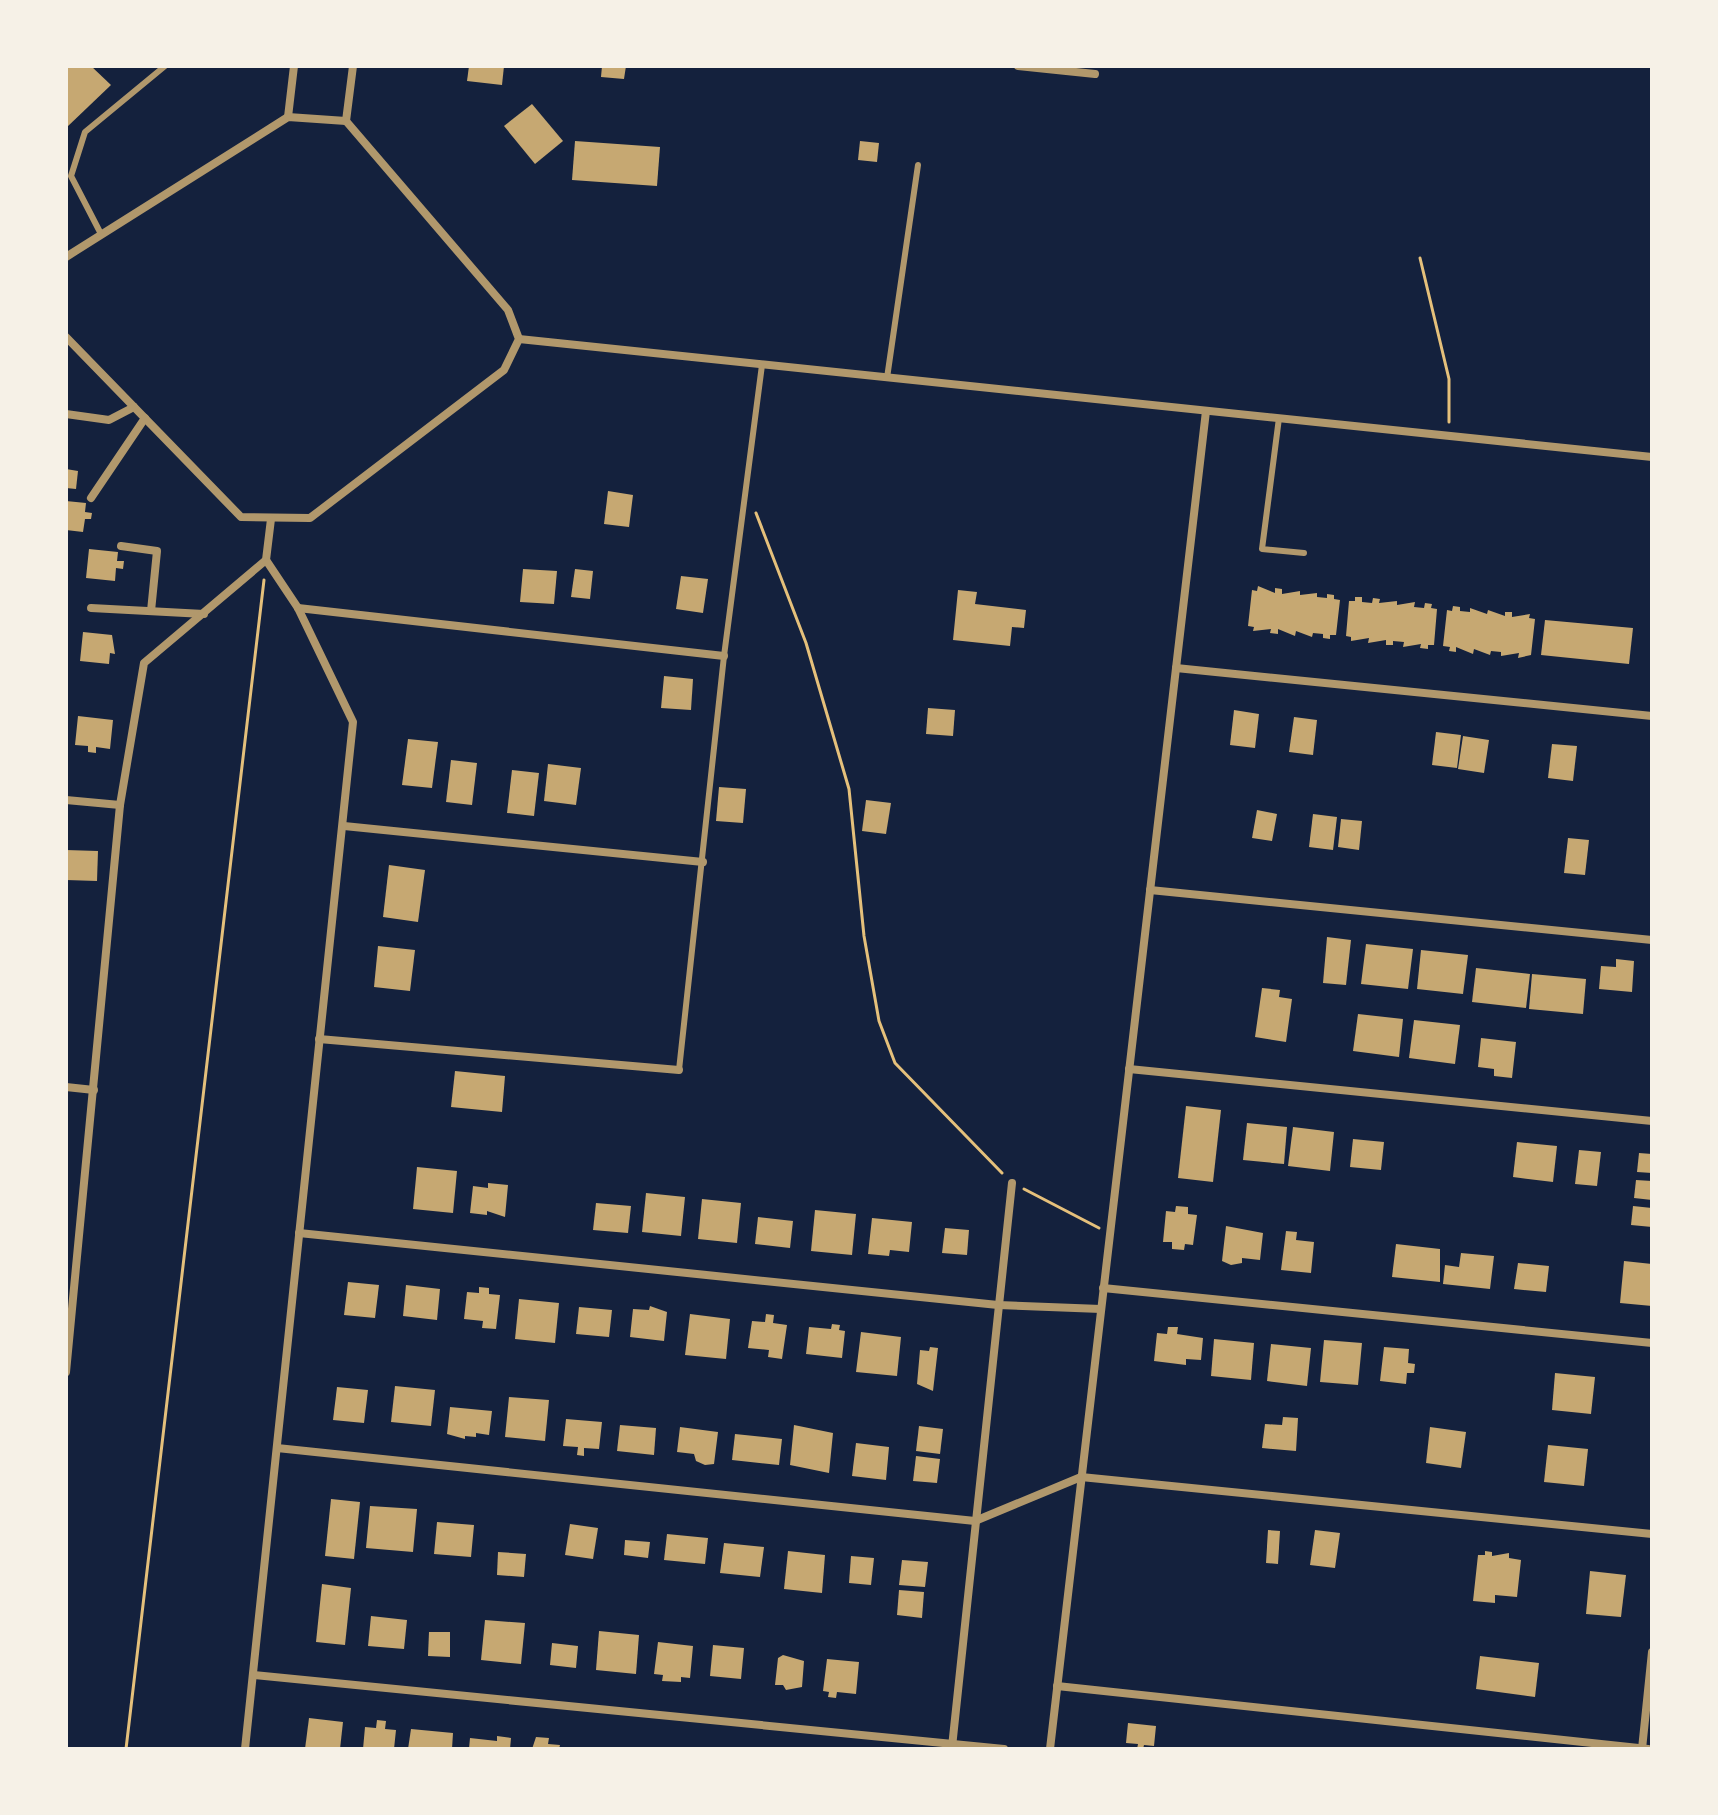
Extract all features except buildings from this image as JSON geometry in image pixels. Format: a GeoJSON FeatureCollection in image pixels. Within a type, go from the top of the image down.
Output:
{"type":"FeatureCollection","features":[{"type":"Feature","properties":{"kind":"street"},"geometry":{"type":"LineString","coordinates":[[288,117],[294,66]]}},
{"type":"Feature","properties":{"kind":"street"},"geometry":{"type":"LineString","coordinates":[[346,121],[353,66]]}},
{"type":"Feature","properties":{"kind":"street"},"geometry":{"type":"LineString","coordinates":[[1018,66],[1095,74]]}},
{"type":"Feature","properties":{"kind":"street"},"geometry":{"type":"LineString","coordinates":[[66,257],[288,117],[346,121],[508,310],[519,339],[504,370],[310,518],[271,519],[241,517],[66,337]]}},
{"type":"Feature","properties":{"kind":"street"},"geometry":{"type":"LineString","coordinates":[[519,339],[1652,457]]}},
{"type":"Feature","properties":{"kind":"street"},"geometry":{"type":"LineString","coordinates":[[66,414],[109,420],[134,407]]}},
{"type":"Feature","properties":{"kind":"street"},"geometry":{"type":"LineString","coordinates":[[1050,1749],[1206,411]]}},
{"type":"Feature","properties":{"kind":"street"},"geometry":{"type":"LineString","coordinates":[[91,498],[145,418]]}},
{"type":"Feature","properties":{"kind":"street"},"geometry":{"type":"LineString","coordinates":[[245,1749],[353,722],[298,608],[266,560],[271,519]]}},
{"type":"Feature","properties":{"kind":"street"},"geometry":{"type":"LineString","coordinates":[[121,546],[157,551],[151,611]]}},
{"type":"Feature","properties":{"kind":"street"},"geometry":{"type":"LineString","coordinates":[[66,1372],[120,805],[144,663],[266,560]]}},
{"type":"Feature","properties":{"kind":"street"},"geometry":{"type":"LineString","coordinates":[[91,608],[205,614]]}},
{"type":"Feature","properties":{"kind":"street"},"geometry":{"type":"LineString","coordinates":[[298,608],[724,656]]}},
{"type":"Feature","properties":{"kind":"street"},"geometry":{"type":"LineString","coordinates":[[1176,668],[1652,716]]}},
{"type":"Feature","properties":{"kind":"street"},"geometry":{"type":"LineString","coordinates":[[66,800],[120,805]]}},
{"type":"Feature","properties":{"kind":"street"},"geometry":{"type":"LineString","coordinates":[[344,826],[703,862]]}},
{"type":"Feature","properties":{"kind":"street"},"geometry":{"type":"LineString","coordinates":[[1150,890],[1652,940]]}},
{"type":"Feature","properties":{"kind":"street"},"geometry":{"type":"LineString","coordinates":[[319,1039],[679,1070]]}},
{"type":"Feature","properties":{"kind":"street"},"geometry":{"type":"LineString","coordinates":[[1129,1069],[1652,1121]]}},
{"type":"Feature","properties":{"kind":"street"},"geometry":{"type":"LineString","coordinates":[[66,1087],[94,1090]]}},
{"type":"Feature","properties":{"kind":"street"},"geometry":{"type":"LineString","coordinates":[[952,1747],[1012,1183]]}},
{"type":"Feature","properties":{"kind":"street"},"geometry":{"type":"LineString","coordinates":[[299,1233],[998,1305],[1101,1309]]}},
{"type":"Feature","properties":{"kind":"street"},"geometry":{"type":"LineString","coordinates":[[1103,1288],[1652,1343]]}},
{"type":"Feature","properties":{"kind":"street"},"geometry":{"type":"LineString","coordinates":[[277,1448],[975,1521],[1081,1477],[1652,1534]]}},
{"type":"Feature","properties":{"kind":"street"},"geometry":{"type":"LineString","coordinates":[[1057,1686],[1644,1749],[1652,1652]]}},
{"type":"Feature","properties":{"kind":"street"},"geometry":{"type":"LineString","coordinates":[[253,1675],[952,1747],[1004,1749]]}},
{"type":"Feature","properties":{"kind":"lane"},"geometry":{"type":"LineString","coordinates":[[101,234],[71,176],[85,132],[165,66]]}},
{"type":"Feature","properties":{"kind":"lane"},"geometry":{"type":"LineString","coordinates":[[887,378],[918,165]]}},
{"type":"Feature","properties":{"kind":"lane"},"geometry":{"type":"LineString","coordinates":[[679,1070],[724,656],[762,365]]}},
{"type":"Feature","properties":{"kind":"lane"},"geometry":{"type":"LineString","coordinates":[[1279,418],[1262,549],[1304,553]]}},
{"type":"Feature","properties":{"kind":"path"},"geometry":{"type":"LineString","coordinates":[[1420,258],[1449,379],[1449,436]]}},
{"type":"Feature","properties":{"kind":"path"},"geometry":{"type":"LineString","coordinates":[[746,487],[806,643],[849,789],[864,936],[879,1021],[895,1063],[1012,1183],[1110,1233]]}},
{"type":"Feature","properties":{"kind":"path"},"geometry":{"type":"LineString","coordinates":[[126,1749],[266,560]]}}]}
